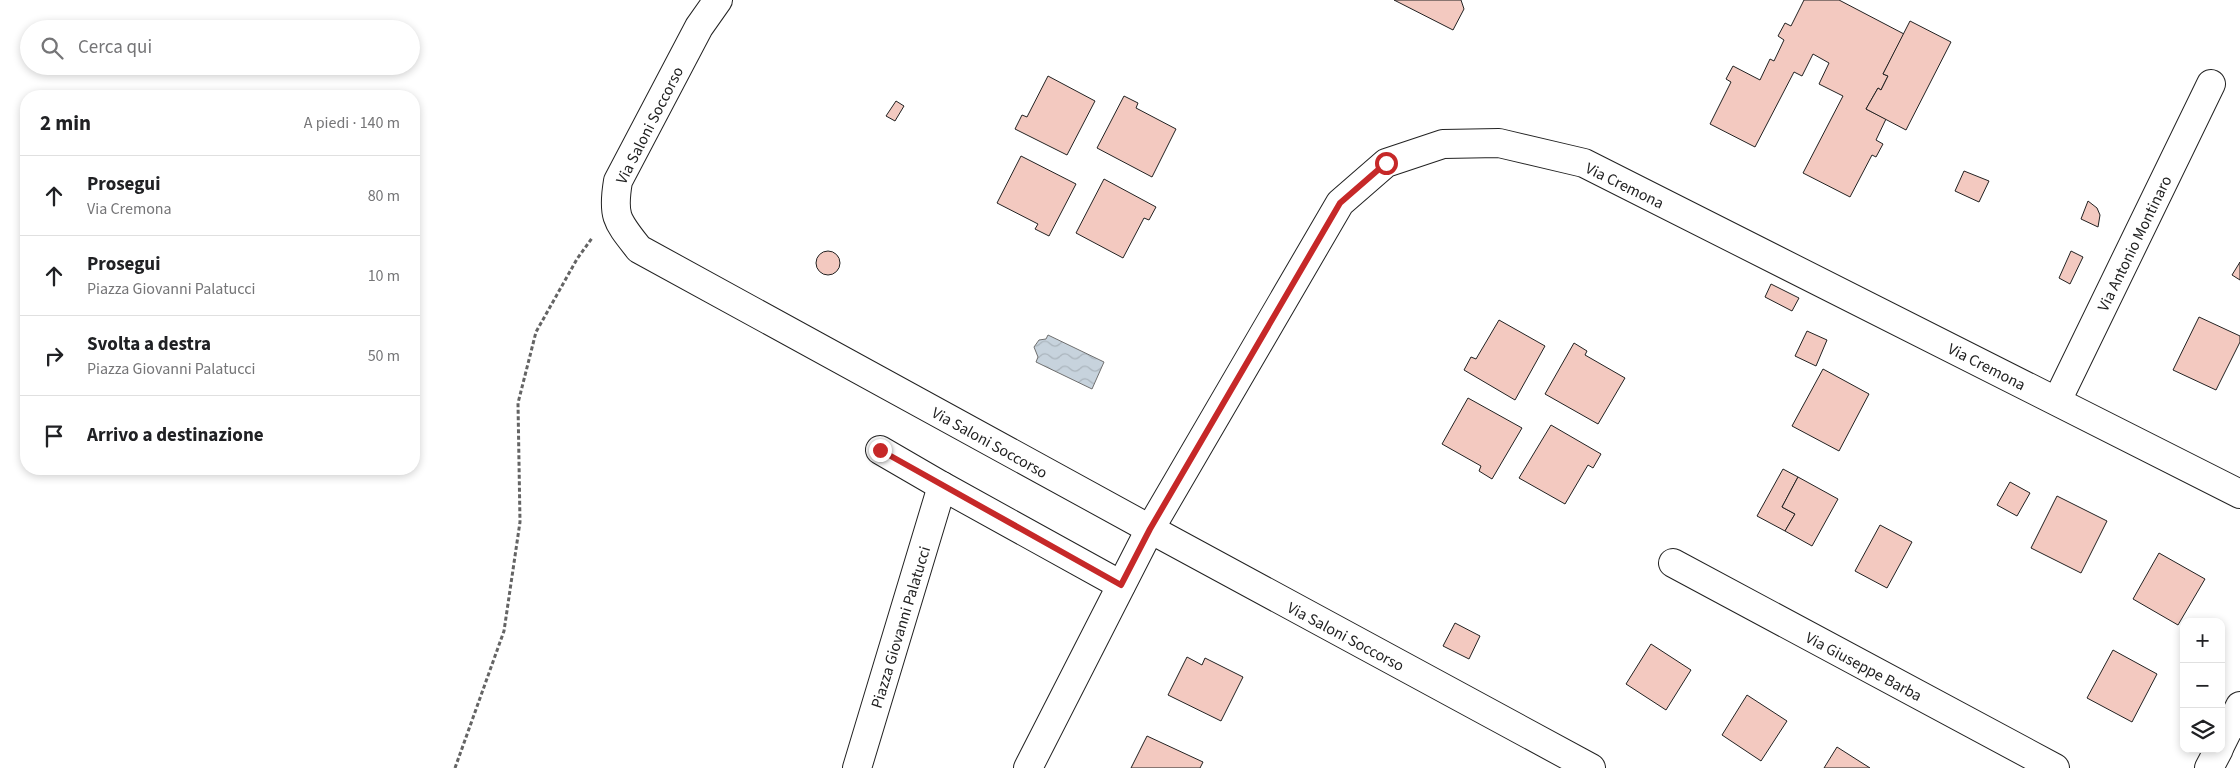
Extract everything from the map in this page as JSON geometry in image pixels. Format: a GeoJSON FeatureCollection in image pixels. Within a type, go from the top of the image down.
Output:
{"type":"FeatureCollection","features":[{"type":"Feature","properties":{"kind":"street","name":"Via Saloni Soccorso"},"geometry":{"type":"LineString","coordinates":[[718,0],[699,27],[618,181],[614,206],[622,227],[639,249],[1591,768]]}},
{"type":"Feature","properties":{"kind":"street","name":"Via Antonio Montinaro"},"geometry":{"type":"LineString","coordinates":[[2056,401],[2211,84]]}},
{"type":"Feature","properties":{"kind":"street","name":"Via Cremona"},"geometry":{"type":"LineString","coordinates":[[1150,529],[1340,203],[1386,163],[1443,144],[1499,143],[1584,163],[2240,494]]}},
{"type":"Feature","properties":{"kind":"street"},"geometry":{"type":"LineString","coordinates":[[880,450],[1121,585]]}},
{"type":"Feature","properties":{"kind":"street","name":"Piazza Giovanni Palatucci"},"geometry":{"type":"LineString","coordinates":[[857,768],[942,486]]}},
{"type":"Feature","properties":{"kind":"street"},"geometry":{"type":"LineString","coordinates":[[1028,768],[1150,529]]}},
{"type":"Feature","properties":{"kind":"street","name":"Via Giuseppe Barba"},"geometry":{"type":"LineString","coordinates":[[1673,563],[2055,768]]}},
{"type":"Feature","properties":{"kind":"street"},"geometry":{"type":"LineString","coordinates":[[2225,736],[2240,706]]}},
{"type":"Feature","properties":{"kind":"street"},"geometry":{"type":"LineString","coordinates":[[2210,768],[2217,753]]}},
{"type":"Feature","properties":{"kind":"path"},"geometry":{"type":"LineString","coordinates":[[455,768],[504,631],[520,522],[518,403],[536,332],[577,259],[614,206]]}},
{"type":"Feature","properties":{"kind":"water"},"geometry":{"type":"Polygon","coordinates":[[[1048,335],[1104,362],[1092,389],[1036,362],[1038,357],[1034,347],[1039,340],[1046,339],[1048,335]]]}},
{"type":"Feature","properties":{"kind":"building"},"geometry":{"type":"Polygon","coordinates":[[[1394,0],[1461,0],[1464,9],[1453,30],[1394,0]]]}},
{"type":"Feature","properties":{"kind":"building"},"geometry":{"type":"Polygon","coordinates":[[[1804,0],[1839,0],[1904,34],[1883,74],[1888,76],[1881,90],[1878,88],[1866,109],[1886,119],[1876,140],[1883,144],[1876,157],[1872,155],[1850,197],[1803,173],[1843,96],[1819,84],[1829,63],[1813,54],[1802,76],[1794,72],[1755,147],[1710,124],[1731,82],[1726,79],[1733,66],[1760,80],[1770,59],[1774,61],[1784,40],[1778,36],[1785,23],[1791,26],[1804,0]]]}},
{"type":"Feature","properties":{"kind":"building"},"geometry":{"type":"Polygon","coordinates":[[[1910,21],[1951,42],[1906,130],[1866,109],[1878,88],[1881,90],[1888,76],[1883,74],[1910,21]]]}},
{"type":"Feature","properties":{"kind":"building"},"geometry":{"type":"Polygon","coordinates":[[[1048,76],[1095,101],[1067,155],[1015,129],[1022,115],[1027,117],[1048,76]]]}},
{"type":"Feature","properties":{"kind":"building"},"geometry":{"type":"Polygon","coordinates":[[[1124,96],[1138,103],[1136,108],[1176,129],[1152,177],[1097,148],[1124,96]]]}},
{"type":"Feature","properties":{"kind":"building"},"geometry":{"type":"Polygon","coordinates":[[[896,101],[904,106],[895,121],[886,116],[896,101]]]}},
{"type":"Feature","properties":{"kind":"building"},"geometry":{"type":"Polygon","coordinates":[[[1021,156],[1076,184],[1049,236],[1035,229],[1038,224],[997,203],[1021,156]]]}},
{"type":"Feature","properties":{"kind":"building"},"geometry":{"type":"Polygon","coordinates":[[[1964,171],[1989,181],[1979,202],[1955,191],[1964,171]]]}},
{"type":"Feature","properties":{"kind":"building"},"geometry":{"type":"Polygon","coordinates":[[[1104,179],[1156,207],[1149,220],[1144,218],[1123,258],[1076,233],[1104,179]]]}},
{"type":"Feature","properties":{"kind":"building"},"geometry":{"type":"Polygon","coordinates":[[[2088,201],[2097,208],[2100,215],[2098,227],[2081,219],[2088,201]]]}},
{"type":"Feature","properties":{"kind":"building"},"geometry":{"type":"Polygon","coordinates":[[[823,251],[833,251],[840,258],[840,268],[833,275],[823,275],[816,268],[816,258],[823,251]]]}},
{"type":"Feature","properties":{"kind":"building"},"geometry":{"type":"Polygon","coordinates":[[[2071,251],[2083,257],[2070,284],[2059,278],[2071,251]]]}},
{"type":"Feature","properties":{"kind":"building"},"geometry":{"type":"Polygon","coordinates":[[[2240,262],[2240,280],[2232,275],[2240,262]]]}},
{"type":"Feature","properties":{"kind":"building"},"geometry":{"type":"Polygon","coordinates":[[[1771,284],[1799,298],[1792,311],[1765,297],[1771,284]]]}},
{"type":"Feature","properties":{"kind":"building"},"geometry":{"type":"Polygon","coordinates":[[[2199,317],[2240,336],[2240,342],[2216,390],[2173,370],[2199,317]]]}},
{"type":"Feature","properties":{"kind":"building"},"geometry":{"type":"Polygon","coordinates":[[[1499,320],[1545,346],[1515,400],[1464,370],[1471,357],[1476,359],[1499,320]]]}},
{"type":"Feature","properties":{"kind":"building"},"geometry":{"type":"Polygon","coordinates":[[[1807,331],[1827,340],[1816,366],[1795,356],[1807,331]]]}},
{"type":"Feature","properties":{"kind":"building"},"geometry":{"type":"Polygon","coordinates":[[[1574,343],[1587,351],[1585,355],[1625,378],[1598,424],[1545,394],[1574,343]]]}},
{"type":"Feature","properties":{"kind":"building"},"geometry":{"type":"Polygon","coordinates":[[[1823,369],[1869,394],[1839,451],[1792,426],[1823,369]]]}},
{"type":"Feature","properties":{"kind":"building"},"geometry":{"type":"Polygon","coordinates":[[[1468,398],[1522,428],[1492,479],[1479,471],[1481,466],[1442,444],[1468,398]]]}},
{"type":"Feature","properties":{"kind":"building"},"geometry":{"type":"Polygon","coordinates":[[[1551,425],[1601,454],[1593,468],[1588,465],[1565,504],[1519,478],[1551,425]]]}},
{"type":"Feature","properties":{"kind":"building"},"geometry":{"type":"Polygon","coordinates":[[[1783,469],[1798,477],[1782,507],[1795,514],[1785,531],[1757,516],[1783,469]]]}},
{"type":"Feature","properties":{"kind":"building"},"geometry":{"type":"Polygon","coordinates":[[[1798,477],[1838,499],[1812,546],[1785,531],[1795,514],[1782,507],[1798,477]]]}},
{"type":"Feature","properties":{"kind":"building"},"geometry":{"type":"Polygon","coordinates":[[[2010,482],[2030,493],[2017,516],[1997,505],[2010,482]]]}},
{"type":"Feature","properties":{"kind":"building"},"geometry":{"type":"Polygon","coordinates":[[[2057,496],[2107,521],[2081,573],[2031,548],[2057,496]]]}},
{"type":"Feature","properties":{"kind":"building"},"geometry":{"type":"Polygon","coordinates":[[[1880,525],[1912,542],[1887,588],[1855,571],[1880,525]]]}},
{"type":"Feature","properties":{"kind":"building"},"geometry":{"type":"Polygon","coordinates":[[[2159,553],[2205,579],[2182,618],[2180,618],[2178,625],[2133,599],[2159,553]]]}},
{"type":"Feature","properties":{"kind":"building"},"geometry":{"type":"Polygon","coordinates":[[[1455,623],[1480,636],[1469,659],[1443,646],[1455,623]]]}},
{"type":"Feature","properties":{"kind":"building"},"geometry":{"type":"Polygon","coordinates":[[[1651,644],[1691,670],[1666,710],[1626,684],[1651,644]]]}},
{"type":"Feature","properties":{"kind":"building"},"geometry":{"type":"Polygon","coordinates":[[[2113,650],[2157,674],[2132,722],[2087,698],[2113,650]]]}},
{"type":"Feature","properties":{"kind":"building"},"geometry":{"type":"Polygon","coordinates":[[[1187,657],[1202,665],[1205,658],[1243,677],[1221,721],[1168,695],[1187,657]]]}},
{"type":"Feature","properties":{"kind":"building"},"geometry":{"type":"Polygon","coordinates":[[[1747,695],[1787,721],[1761,761],[1722,735],[1747,695]]]}},
{"type":"Feature","properties":{"kind":"building"},"geometry":{"type":"Polygon","coordinates":[[[1147,736],[1203,762],[1200,768],[1131,768],[1147,736]]]}},
{"type":"Feature","properties":{"kind":"building"},"geometry":{"type":"Polygon","coordinates":[[[1837,747],[1870,768],[1824,768],[1837,747]]]}},
{"type":"Feature","properties":{"kind":"route"},"geometry":{"type":"LineString","coordinates":[[880,450],[1121,585],[1150,529],[1340,203],[1386,163]]}}]}
